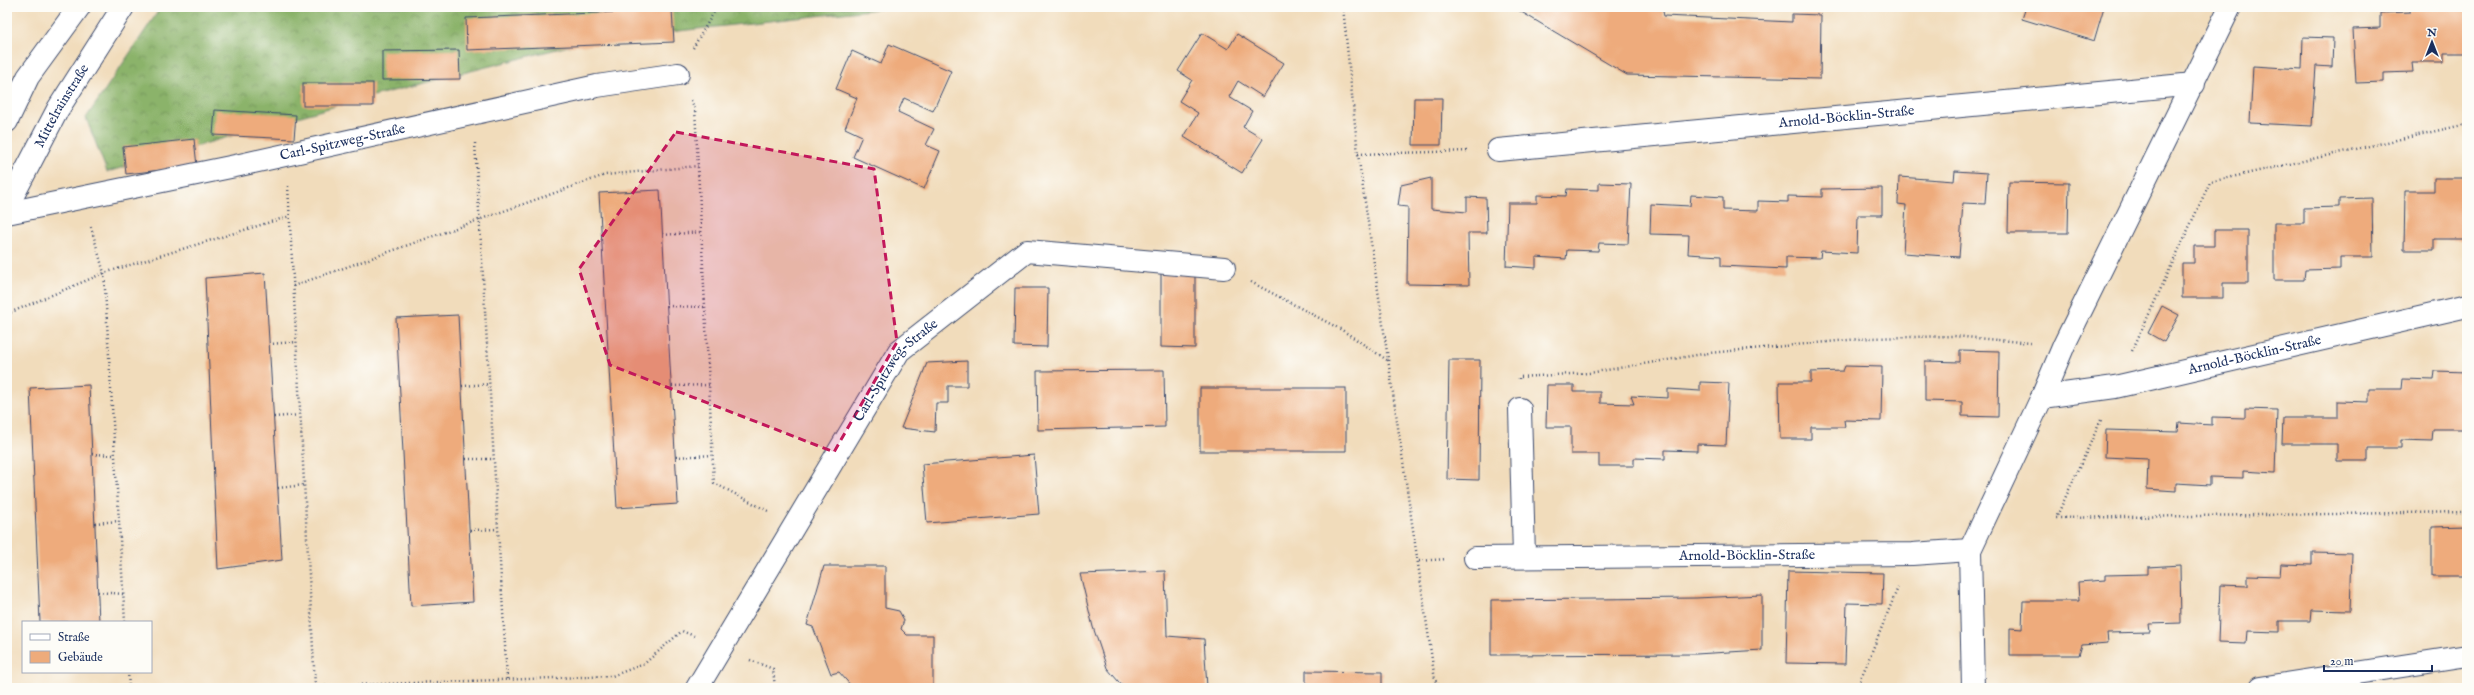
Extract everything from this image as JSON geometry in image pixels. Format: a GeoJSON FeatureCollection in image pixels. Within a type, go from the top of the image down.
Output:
{"type":"FeatureCollection","features":[{"type":"Feature","properties":{"kind":"street"},"geometry":{"type":"LineString","coordinates":[[7,121],[17,77],[79,7]]}},
{"type":"Feature","properties":{"kind":"street","name":"Mittelrainstraße"},"geometry":{"type":"LineString","coordinates":[[7,207],[58,109],[122,7]]}},
{"type":"Feature","properties":{"kind":"street"},"geometry":{"type":"LineString","coordinates":[[1973,688],[1970,550],[2042,397],[2064,345],[2194,84],[2230,7]]}},
{"type":"Feature","properties":{"kind":"street","name":"Carl-Spitzweg-Straße"},"geometry":{"type":"LineString","coordinates":[[7,213],[597,86],[678,74]]}},
{"type":"Feature","properties":{"kind":"street","name":"Arnold-Böcklin-Straße"},"geometry":{"type":"LineString","coordinates":[[1498,150],[2194,84]]}},
{"type":"Feature","properties":{"kind":"street","name":"Carl-Spitzweg-Straße"},"geometry":{"type":"LineString","coordinates":[[697,688],[899,351],[1027,251],[1224,268]]}},
{"type":"Feature","properties":{"kind":"street","name":"Arnold-Böcklin-Straße"},"geometry":{"type":"LineString","coordinates":[[2042,397],[2115,387],[2467,306]]}},
{"type":"Feature","properties":{"kind":"street"},"geometry":{"type":"LineString","coordinates":[[1520,409],[1524,556]]}},
{"type":"Feature","properties":{"kind":"street","name":"Arnold-Böcklin-Straße"},"geometry":{"type":"LineString","coordinates":[[1475,558],[1524,556],[1912,554],[1970,550]]}},
{"type":"Feature","properties":{"kind":"street"},"geometry":{"type":"LineString","coordinates":[[2260,688],[2467,656]]}},
{"type":"Feature","properties":{"kind":"path"},"geometry":{"type":"LineString","coordinates":[[717,7],[678,74],[695,109],[714,483],[795,524]]}},
{"type":"Feature","properties":{"kind":"path"},"geometry":{"type":"LineString","coordinates":[[1343,7],[1358,154],[1435,680],[1440,688]]}},
{"type":"Feature","properties":{"kind":"path"},"geometry":{"type":"LineString","coordinates":[[473,113],[507,679]]}},
{"type":"Feature","properties":{"kind":"path"},"geometry":{"type":"LineString","coordinates":[[1358,154],[1498,150]]}},
{"type":"Feature","properties":{"kind":"path"},"geometry":{"type":"LineString","coordinates":[[286,154],[315,686]]}},
{"type":"Feature","properties":{"kind":"path"},"geometry":{"type":"LineString","coordinates":[[293,286],[480,221],[605,175],[698,166]]}},
{"type":"Feature","properties":{"kind":"path"},"geometry":{"type":"LineString","coordinates":[[83,197],[104,273],[125,621]]}},
{"type":"Feature","properties":{"kind":"path"},"geometry":{"type":"LineString","coordinates":[[7,314],[104,273],[290,216]]}},
{"type":"Feature","properties":{"kind":"path"},"geometry":{"type":"LineString","coordinates":[[663,235],[701,232]]}},
{"type":"Feature","properties":{"kind":"path"},"geometry":{"type":"LineString","coordinates":[[1224,268],[1342,330],[1388,360]]}},
{"type":"Feature","properties":{"kind":"path"},"geometry":{"type":"LineString","coordinates":[[667,306],[705,308]]}},
{"type":"Feature","properties":{"kind":"path"},"geometry":{"type":"LineString","coordinates":[[1519,377],[1588,373],[1709,353],[1870,338],[1954,336],[2064,345]]}},
{"type":"Feature","properties":{"kind":"path"},"geometry":{"type":"LineString","coordinates":[[269,344],[296,342]]}},
{"type":"Feature","properties":{"kind":"path"},"geometry":{"type":"LineString","coordinates":[[462,386],[489,384]]}},
{"type":"Feature","properties":{"kind":"path"},"geometry":{"type":"LineString","coordinates":[[672,386],[709,385]]}},
{"type":"Feature","properties":{"kind":"path"},"geometry":{"type":"LineString","coordinates":[[274,416],[300,415]]}},
{"type":"Feature","properties":{"kind":"path"},"geometry":{"type":"LineString","coordinates":[[92,454],[114,455]]}},
{"type":"Feature","properties":{"kind":"path"},"geometry":{"type":"LineString","coordinates":[[676,458],[712,455]]}},
{"type":"Feature","properties":{"kind":"path"},"geometry":{"type":"LineString","coordinates":[[466,459],[494,459]]}},
{"type":"Feature","properties":{"kind":"path"},"geometry":{"type":"LineString","coordinates":[[278,488],[304,485]]}},
{"type":"Feature","properties":{"kind":"path"},"geometry":{"type":"LineString","coordinates":[[95,523],[119,521]]}},
{"type":"Feature","properties":{"kind":"path"},"geometry":{"type":"LineString","coordinates":[[470,530],[498,529]]}},
{"type":"Feature","properties":{"kind":"path"},"geometry":{"type":"LineString","coordinates":[[1857,688],[1912,554]]}},
{"type":"Feature","properties":{"kind":"path"},"geometry":{"type":"LineString","coordinates":[[98,592],[123,594]]}},
{"type":"Feature","properties":{"kind":"path"},"geometry":{"type":"LineString","coordinates":[[269,688],[612,676],[644,664],[682,631],[720,649],[772,669],[775,688]]}},
{"type":"Feature","properties":{"kind":"path"},"geometry":{"type":"LineString","coordinates":[[128,673],[129,688]]}},
{"type":"Feature","properties":{"kind":"highlighted area"},"geometry":{"type":"Polygon","coordinates":[[[676,132],[874,169],[897,342],[834,452],[610,365],[579,269],[676,132]]]}},
{"type":"Feature","properties":{"kind":"green space"},"geometry":{"type":"Polygon","coordinates":[[[161,7],[897,7],[588,41],[346,103],[107,172],[86,118],[161,7]]]}},
{"type":"Feature","properties":{"kind":"building"},"geometry":{"type":"Polygon","coordinates":[[[1513,7],[1662,7],[1664,16],[1792,22],[1792,14],[1821,15],[1820,79],[1627,75],[1513,7]]]}},
{"type":"Feature","properties":{"kind":"building"},"geometry":{"type":"Polygon","coordinates":[[[2026,7],[2104,7],[2094,41],[2022,19],[2026,7]]]}},
{"type":"Feature","properties":{"kind":"building"},"geometry":{"type":"Polygon","coordinates":[[[2411,7],[2467,7],[2467,53],[2444,53],[2444,62],[2412,62],[2413,72],[2383,73],[2383,82],[2356,83],[2353,29],[2380,28],[2380,13],[2410,12],[2411,7]]]}},
{"type":"Feature","properties":{"kind":"building"},"geometry":{"type":"Polygon","coordinates":[[[672,10],[674,42],[467,50],[466,18],[672,10]]]}},
{"type":"Feature","properties":{"kind":"building"},"geometry":{"type":"Polygon","coordinates":[[[1202,33],[1228,49],[1237,34],[1284,63],[1263,97],[1238,81],[1229,97],[1252,111],[1243,127],[1263,139],[1242,173],[1184,137],[1198,113],[1179,101],[1192,80],[1178,71],[1202,33]]]}},
{"type":"Feature","properties":{"kind":"building"},"geometry":{"type":"Polygon","coordinates":[[[2303,37],[2333,38],[2332,67],[2316,66],[2312,126],[2250,123],[2253,66],[2302,69],[2303,37]]]}},
{"type":"Feature","properties":{"kind":"building"},"geometry":{"type":"Polygon","coordinates":[[[889,44],[951,71],[933,111],[904,98],[898,112],[934,129],[926,145],[940,151],[924,189],[853,157],[862,136],[845,128],[857,98],[836,89],[852,51],[881,64],[889,44]]]}},
{"type":"Feature","properties":{"kind":"building"},"geometry":{"type":"Polygon","coordinates":[[[459,50],[460,79],[382,80],[382,51],[459,50]]]}},
{"type":"Feature","properties":{"kind":"building"},"geometry":{"type":"Polygon","coordinates":[[[303,83],[373,83],[373,106],[303,106],[303,83]]]}},
{"type":"Feature","properties":{"kind":"building"},"geometry":{"type":"Polygon","coordinates":[[[1414,98],[1442,98],[1441,145],[1413,145],[1414,98]]]}},
{"type":"Feature","properties":{"kind":"building"},"geometry":{"type":"Polygon","coordinates":[[[215,110],[296,115],[294,139],[213,135],[215,110]]]}},
{"type":"Feature","properties":{"kind":"building"},"geometry":{"type":"Polygon","coordinates":[[[194,139],[197,166],[126,174],[123,147],[194,139]]]}},
{"type":"Feature","properties":{"kind":"building"},"geometry":{"type":"Polygon","coordinates":[[[1955,171],[1987,173],[1985,204],[1963,203],[1959,257],[1903,253],[1906,205],[1898,204],[1899,177],[1954,181],[1955,171]]]}},
{"type":"Feature","properties":{"kind":"building"},"geometry":{"type":"Polygon","coordinates":[[[1431,178],[1431,209],[1467,212],[1467,197],[1486,198],[1487,233],[1468,233],[1469,285],[1407,284],[1408,207],[1398,206],[1401,185],[1431,178]]]}},
{"type":"Feature","properties":{"kind":"building"},"geometry":{"type":"Polygon","coordinates":[[[2434,178],[2467,178],[2466,239],[2434,239],[2434,250],[2404,250],[2405,191],[2434,191],[2434,178]]]}},
{"type":"Feature","properties":{"kind":"building"},"geometry":{"type":"Polygon","coordinates":[[[2009,182],[2069,183],[2068,233],[2008,233],[2009,182]]]}},
{"type":"Feature","properties":{"kind":"building"},"geometry":{"type":"Polygon","coordinates":[[[1599,183],[1631,184],[1628,244],[1599,243],[1598,251],[1567,250],[1566,259],[1536,257],[1536,268],[1506,266],[1508,203],[1537,203],[1537,195],[1566,196],[1567,189],[1599,190],[1599,183]]]}},
{"type":"Feature","properties":{"kind":"building"},"geometry":{"type":"Polygon","coordinates":[[[1882,188],[1882,215],[1858,215],[1857,253],[1821,251],[1820,258],[1786,257],[1786,269],[1721,266],[1721,256],[1688,254],[1689,235],[1650,234],[1651,204],[1690,206],[1691,195],[1723,197],[1723,210],[1758,211],[1758,201],[1788,202],[1788,196],[1822,197],[1822,189],[1882,188]]]}},
{"type":"Feature","properties":{"kind":"building"},"geometry":{"type":"Polygon","coordinates":[[[660,190],[678,504],[617,508],[599,193],[660,190]]]}},
{"type":"Feature","properties":{"kind":"building"},"geometry":{"type":"Polygon","coordinates":[[[2372,198],[2373,257],[2340,257],[2340,269],[2305,270],[2304,280],[2274,280],[2274,223],[2304,223],[2304,208],[2339,207],[2339,199],[2372,198]]]}},
{"type":"Feature","properties":{"kind":"building"},"geometry":{"type":"Polygon","coordinates":[[[2214,230],[2248,230],[2248,283],[2223,283],[2223,298],[2182,298],[2182,263],[2194,263],[2194,246],[2214,246],[2214,230]]]}},
{"type":"Feature","properties":{"kind":"building"},"geometry":{"type":"Polygon","coordinates":[[[265,273],[282,560],[218,569],[205,278],[265,273]]]}},
{"type":"Feature","properties":{"kind":"building"},"geometry":{"type":"Polygon","coordinates":[[[1161,273],[1195,273],[1195,348],[1161,347],[1161,273]]]}},
{"type":"Feature","properties":{"kind":"building"},"geometry":{"type":"Polygon","coordinates":[[[1015,288],[1048,288],[1047,347],[1014,346],[1015,288]]]}},
{"type":"Feature","properties":{"kind":"building"},"geometry":{"type":"Polygon","coordinates":[[[2162,306],[2179,315],[2164,342],[2148,333],[2162,306]]]}},
{"type":"Feature","properties":{"kind":"building"},"geometry":{"type":"Polygon","coordinates":[[[458,315],[473,602],[411,606],[396,318],[458,315]]]}},
{"type":"Feature","properties":{"kind":"building"},"geometry":{"type":"Polygon","coordinates":[[[1960,350],[1999,351],[1998,417],[1962,416],[1962,402],[1925,401],[1925,361],[1960,362],[1960,350]]]}},
{"type":"Feature","properties":{"kind":"building"},"geometry":{"type":"Polygon","coordinates":[[[1449,360],[1480,360],[1479,480],[1447,479],[1449,360]]]}},
{"type":"Feature","properties":{"kind":"building"},"geometry":{"type":"Polygon","coordinates":[[[967,361],[967,386],[948,386],[948,403],[936,403],[935,432],[901,428],[927,363],[967,361]]]}},
{"type":"Feature","properties":{"kind":"building"},"geometry":{"type":"Polygon","coordinates":[[[1845,366],[1882,367],[1881,421],[1844,420],[1845,427],[1811,427],[1811,439],[1780,439],[1779,382],[1811,382],[1811,372],[1843,371],[1845,366]]]}},
{"type":"Feature","properties":{"kind":"building"},"geometry":{"type":"Polygon","coordinates":[[[1164,370],[1165,427],[1038,430],[1037,371],[1164,370]]]}},
{"type":"Feature","properties":{"kind":"building"},"geometry":{"type":"Polygon","coordinates":[[[2435,371],[2467,372],[2467,429],[2433,429],[2432,441],[2401,440],[2401,448],[2368,448],[2368,461],[2337,461],[2337,444],[2282,444],[2283,418],[2338,418],[2338,401],[2369,402],[2369,389],[2401,389],[2402,379],[2434,380],[2435,371]]]}},
{"type":"Feature","properties":{"kind":"building"},"geometry":{"type":"Polygon","coordinates":[[[1700,382],[1729,383],[1726,445],[1697,444],[1697,451],[1665,450],[1665,459],[1634,458],[1634,466],[1599,466],[1599,454],[1571,454],[1571,427],[1546,427],[1547,385],[1574,385],[1574,392],[1600,392],[1600,403],[1634,404],[1631,396],[1668,398],[1668,389],[1700,391],[1700,382]]]}},
{"type":"Feature","properties":{"kind":"building"},"geometry":{"type":"Polygon","coordinates":[[[89,385],[99,621],[40,621],[30,388],[89,385]]]}},
{"type":"Feature","properties":{"kind":"building"},"geometry":{"type":"Polygon","coordinates":[[[1200,388],[1346,388],[1346,451],[1200,451],[1200,388]]]}},
{"type":"Feature","properties":{"kind":"building"},"geometry":{"type":"Polygon","coordinates":[[[2245,409],[2277,410],[2275,473],[2243,471],[2243,478],[2210,477],[2210,485],[2176,483],[2176,491],[2147,489],[2148,459],[2105,457],[2106,430],[2178,432],[2179,423],[2212,425],[2212,417],[2245,418],[2245,409]]]}},
{"type":"Feature","properties":{"kind":"building"},"geometry":{"type":"Polygon","coordinates":[[[1034,455],[1039,514],[927,523],[922,464],[1034,455]]]}},
{"type":"Feature","properties":{"kind":"building"},"geometry":{"type":"Polygon","coordinates":[[[2467,526],[2467,576],[2432,576],[2432,527],[2467,526]]]}},
{"type":"Feature","properties":{"kind":"building"},"geometry":{"type":"Polygon","coordinates":[[[2312,552],[2352,553],[2350,611],[2311,610],[2310,621],[2279,621],[2279,632],[2247,631],[2246,643],[2218,642],[2220,585],[2248,586],[2248,575],[2280,576],[2281,564],[2312,565],[2312,552]]]}},
{"type":"Feature","properties":{"kind":"building"},"geometry":{"type":"Polygon","coordinates":[[[2180,565],[2181,623],[2149,624],[2150,632],[2107,633],[2108,643],[2082,645],[2079,655],[2010,655],[2010,628],[2022,629],[2023,601],[2079,601],[2078,582],[2105,580],[2105,575],[2148,574],[2148,567],[2180,565]]]}},
{"type":"Feature","properties":{"kind":"building"},"geometry":{"type":"Polygon","coordinates":[[[824,566],[885,566],[885,608],[899,611],[904,620],[901,629],[907,635],[933,635],[933,688],[853,688],[839,672],[831,674],[813,627],[807,625],[824,566]]]}},
{"type":"Feature","properties":{"kind":"building"},"geometry":{"type":"Polygon","coordinates":[[[1165,571],[1167,636],[1204,639],[1207,688],[1124,688],[1107,668],[1093,627],[1080,574],[1165,571]]]}},
{"type":"Feature","properties":{"kind":"building"},"geometry":{"type":"Polygon","coordinates":[[[1788,571],[1883,573],[1882,604],[1847,603],[1845,664],[1786,663],[1788,571]]]}},
{"type":"Feature","properties":{"kind":"building"},"geometry":{"type":"Polygon","coordinates":[[[1762,595],[1762,650],[1696,654],[1491,655],[1491,600],[1696,598],[1762,595]]]}},
{"type":"Feature","properties":{"kind":"building"},"geometry":{"type":"Polygon","coordinates":[[[1306,671],[1382,672],[1382,688],[1306,688],[1306,671]]]}}]}
